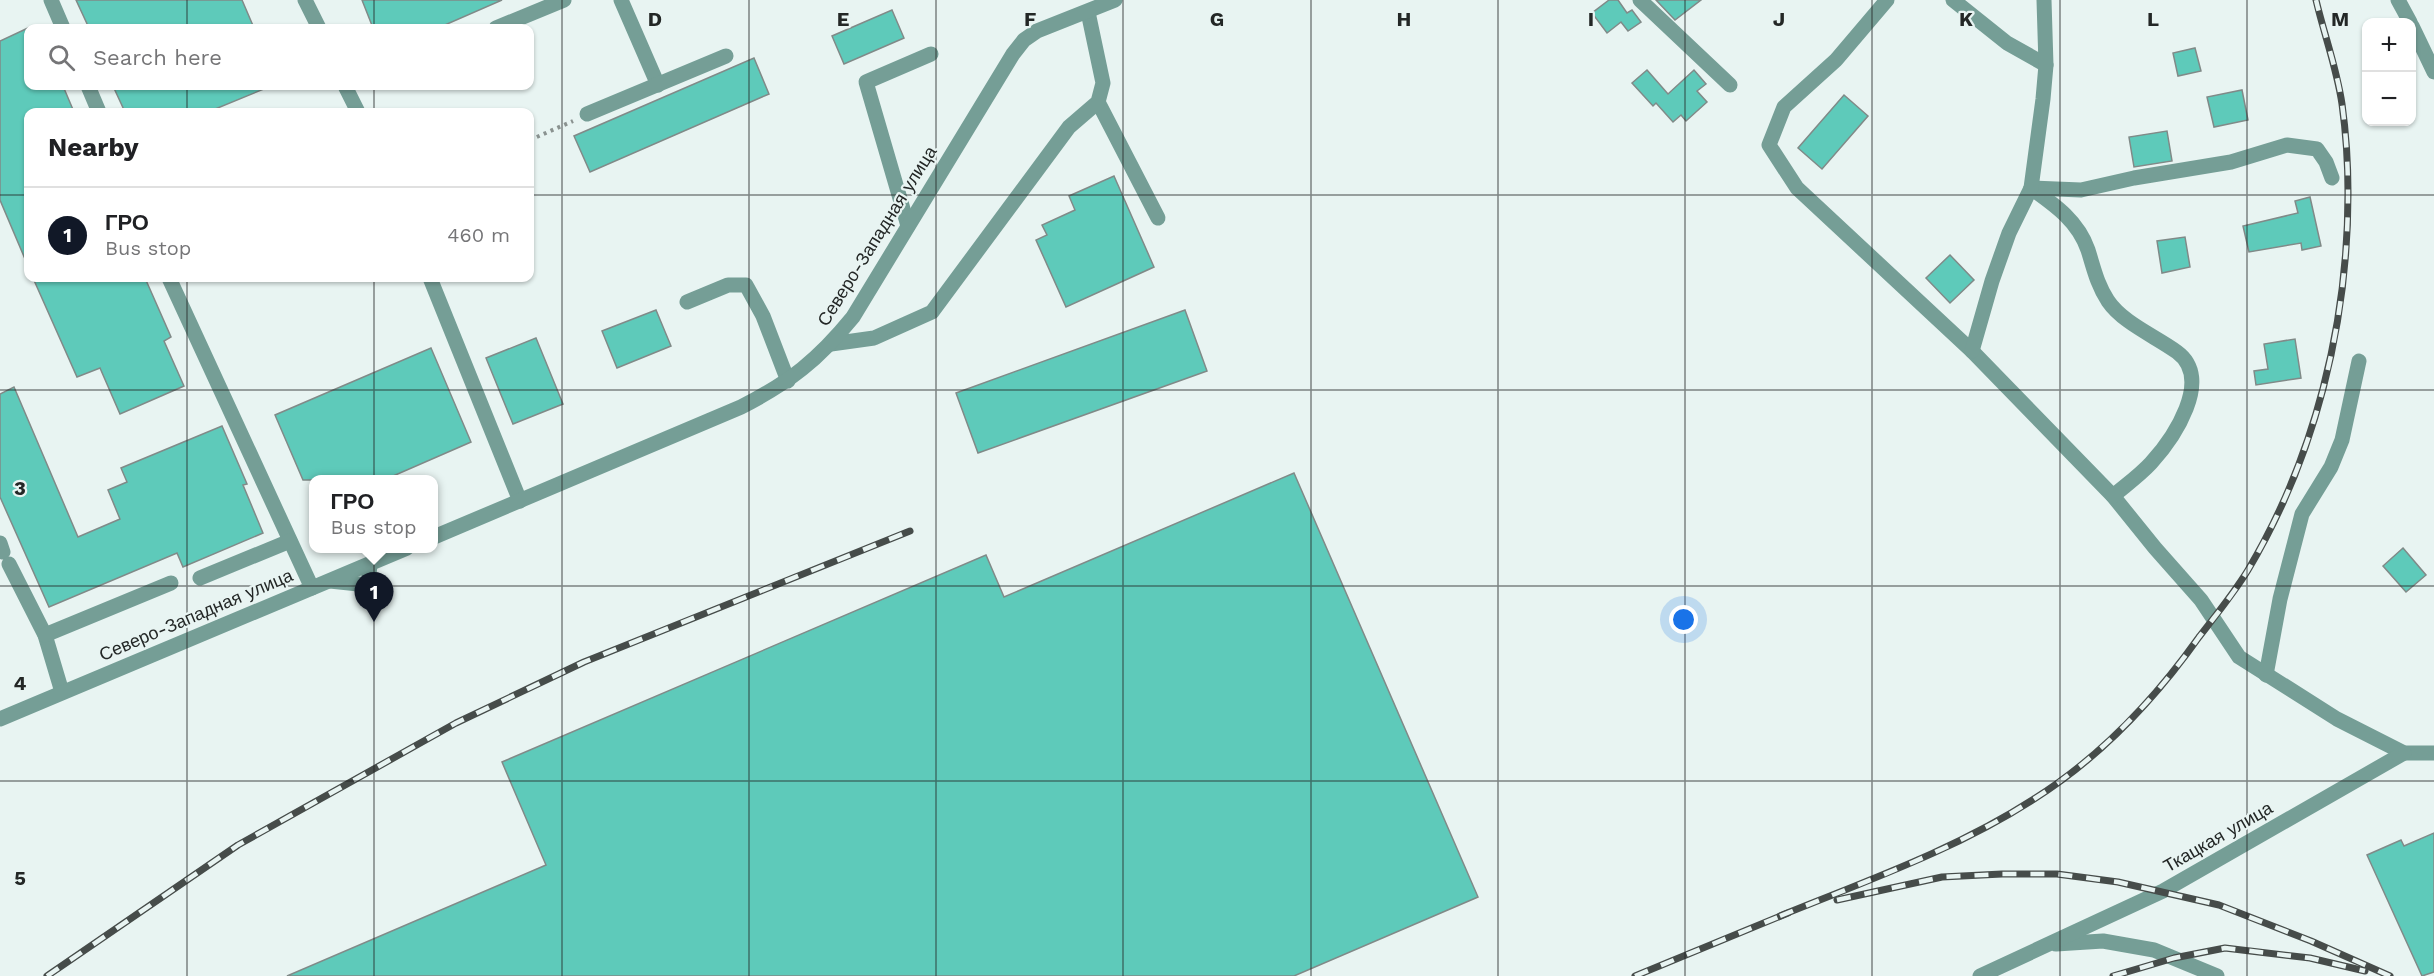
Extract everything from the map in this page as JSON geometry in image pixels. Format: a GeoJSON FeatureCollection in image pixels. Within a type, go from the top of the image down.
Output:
{"type":"FeatureCollection","features":[{"type":"Feature","properties":{"kind":"street"},"geometry":{"type":"LineString","coordinates":[[51,0],[61,24]]}},
{"type":"Feature","properties":{"kind":"street"},"geometry":{"type":"LineString","coordinates":[[305,0],[317,24]]}},
{"type":"Feature","properties":{"kind":"street"},"geometry":{"type":"LineString","coordinates":[[506,24],[564,0]]}},
{"type":"Feature","properties":{"kind":"street"},"geometry":{"type":"LineString","coordinates":[[621,0],[658,85]]}},
{"type":"Feature","properties":{"kind":"street","name":"Северо-Западная улица"},"geometry":{"type":"LineString","coordinates":[[438,535],[741,407],[788,381],[804,369],[831,344],[853,317],[1013,54],[1024,40],[1037,31],[1115,0]]}},
{"type":"Feature","properties":{"kind":"street"},"geometry":{"type":"LineString","coordinates":[[1640,0],[1730,86]]}},
{"type":"Feature","properties":{"kind":"street"},"geometry":{"type":"LineString","coordinates":[[1887,0],[1836,60],[1784,106],[1769,145],[1797,188],[1972,351],[2113,495],[2155,549],[2201,600],[2239,657],[2337,719],[2404,753],[2434,753]]}},
{"type":"Feature","properties":{"kind":"street"},"geometry":{"type":"LineString","coordinates":[[1953,0],[2007,43],[2046,65]]}},
{"type":"Feature","properties":{"kind":"street"},"geometry":{"type":"LineString","coordinates":[[1972,351],[1992,280],[2009,233],[2031,188],[2046,65],[2044,0]]}},
{"type":"Feature","properties":{"kind":"street"},"geometry":{"type":"LineString","coordinates":[[2398,0],[2408,18]]}},
{"type":"Feature","properties":{"kind":"street"},"geometry":{"type":"LineString","coordinates":[[831,344],[874,338],[932,312],[1069,127],[1098,102],[1103,83],[1088,12]]}},
{"type":"Feature","properties":{"kind":"street"},"geometry":{"type":"LineString","coordinates":[[2416,34],[2434,72]]}},
{"type":"Feature","properties":{"kind":"street"},"geometry":{"type":"LineString","coordinates":[[908,226],[866,82],[931,54]]}},
{"type":"Feature","properties":{"kind":"street"},"geometry":{"type":"LineString","coordinates":[[587,114],[726,56]]}},
{"type":"Feature","properties":{"kind":"street"},"geometry":{"type":"LineString","coordinates":[[90,90],[97,108]]}},
{"type":"Feature","properties":{"kind":"street"},"geometry":{"type":"LineString","coordinates":[[352,90],[357,108]]}},
{"type":"Feature","properties":{"kind":"street"},"geometry":{"type":"LineString","coordinates":[[1098,102],[1158,218]]}},
{"type":"Feature","properties":{"kind":"street"},"geometry":{"type":"LineString","coordinates":[[2031,188],[2080,190],[2134,178],[2231,162],[2287,145],[2316,149],[2326,162],[2332,178]]}},
{"type":"Feature","properties":{"kind":"street"},"geometry":{"type":"LineString","coordinates":[[2031,188],[2060,208],[2078,230],[2087,249],[2095,279],[2109,303],[2128,319],[2180,354],[2191,373],[2192,391],[2186,413],[2151,462],[2113,495]]}},
{"type":"Feature","properties":{"kind":"street"},"geometry":{"type":"LineString","coordinates":[[172,282],[312,588]]}},
{"type":"Feature","properties":{"kind":"street"},"geometry":{"type":"LineString","coordinates":[[432,282],[520,501]]}},
{"type":"Feature","properties":{"kind":"street"},"geometry":{"type":"LineString","coordinates":[[687,302],[728,285],[746,285],[763,316],[788,381]]}},
{"type":"Feature","properties":{"kind":"street"},"geometry":{"type":"LineString","coordinates":[[2266,675],[2280,599],[2302,514],[2331,467],[2342,440],[2359,361]]}},
{"type":"Feature","properties":{"kind":"street"},"geometry":{"type":"LineString","coordinates":[[200,578],[290,541]]}},
{"type":"Feature","properties":{"kind":"street"},"geometry":{"type":"LineString","coordinates":[[4,553],[45,635],[62,692]]}},
{"type":"Feature","properties":{"kind":"street","name":"Северо-Западная улица"},"geometry":{"type":"LineString","coordinates":[[0,719],[397,553]]}},
{"type":"Feature","properties":{"kind":"street"},"geometry":{"type":"LineString","coordinates":[[45,635],[171,583]]}},
{"type":"Feature","properties":{"kind":"street","name":"Ткацкая улица"},"geometry":{"type":"LineString","coordinates":[[1980,976],[2163,891],[2404,753]]}},
{"type":"Feature","properties":{"kind":"street","name":"Ткацкая улица"},"geometry":{"type":"LineString","coordinates":[[2047,944],[2103,941],[2154,950],[2217,976]]}},
{"type":"Feature","properties":{"kind":"path"},"geometry":{"type":"LineString","coordinates":[[534,138],[587,114]]}},
{"type":"Feature","properties":{"kind":"building"},"geometry":{"type":"Polygon","coordinates":[[[76,0],[242,0],[252,24],[87,24],[76,0]]]}},
{"type":"Feature","properties":{"kind":"building"},"geometry":{"type":"Polygon","coordinates":[[[362,0],[502,0],[447,24],[371,24],[362,0]]]}},
{"type":"Feature","properties":{"kind":"building"},"geometry":{"type":"Polygon","coordinates":[[[1609,0],[1618,0],[1627,13],[1632,10],[1641,22],[1628,31],[1621,22],[1607,33],[1592,13],[1609,0]]]}},
{"type":"Feature","properties":{"kind":"building"},"geometry":{"type":"Polygon","coordinates":[[[1656,0],[1701,0],[1675,20],[1656,0]]]}},
{"type":"Feature","properties":{"kind":"building"},"geometry":{"type":"Polygon","coordinates":[[[892,10],[904,38],[844,64],[832,36],[892,10]]]}},
{"type":"Feature","properties":{"kind":"building"},"geometry":{"type":"Polygon","coordinates":[[[24,30],[24,90],[65,90],[72,108],[24,108],[24,257],[0,200],[0,41],[24,30]]]}},
{"type":"Feature","properties":{"kind":"building"},"geometry":{"type":"Polygon","coordinates":[[[2195,48],[2201,71],[2178,76],[2173,53],[2195,48]]]}},
{"type":"Feature","properties":{"kind":"building"},"geometry":{"type":"Polygon","coordinates":[[[754,58],[769,94],[590,172],[574,136],[754,58]]]}},
{"type":"Feature","properties":{"kind":"building"},"geometry":{"type":"Polygon","coordinates":[[[1647,70],[1668,94],[1694,70],[1706,84],[1697,91],[1707,102],[1686,121],[1681,115],[1673,122],[1656,103],[1653,106],[1632,83],[1647,70]]]}},
{"type":"Feature","properties":{"kind":"building"},"geometry":{"type":"Polygon","coordinates":[[[115,90],[261,90],[218,108],[123,108],[115,90]]]}},
{"type":"Feature","properties":{"kind":"building"},"geometry":{"type":"Polygon","coordinates":[[[2242,90],[2248,120],[2214,127],[2207,97],[2242,90]]]}},
{"type":"Feature","properties":{"kind":"building"},"geometry":{"type":"Polygon","coordinates":[[[1844,95],[1868,116],[1822,169],[1798,148],[1844,95]]]}},
{"type":"Feature","properties":{"kind":"building"},"geometry":{"type":"Polygon","coordinates":[[[2167,131],[2172,161],[2134,167],[2129,137],[2167,131]]]}},
{"type":"Feature","properties":{"kind":"building"},"geometry":{"type":"Polygon","coordinates":[[[1114,176],[1154,267],[1066,307],[1036,240],[1047,235],[1042,225],[1075,210],[1069,196],[1114,176]]]}},
{"type":"Feature","properties":{"kind":"building"},"geometry":{"type":"Polygon","coordinates":[[[2310,197],[2321,246],[2302,250],[2301,243],[2249,252],[2243,226],[2298,213],[2295,201],[2310,197]]]}},
{"type":"Feature","properties":{"kind":"building"},"geometry":{"type":"Polygon","coordinates":[[[2185,237],[2190,267],[2162,273],[2157,241],[2185,237]]]}},
{"type":"Feature","properties":{"kind":"building"},"geometry":{"type":"Polygon","coordinates":[[[1950,255],[1974,280],[1950,303],[1926,278],[1950,255]]]}},
{"type":"Feature","properties":{"kind":"building"},"geometry":{"type":"Polygon","coordinates":[[[35,282],[147,282],[171,337],[164,341],[184,386],[120,414],[100,368],[77,377],[35,282]]]}},
{"type":"Feature","properties":{"kind":"building"},"geometry":{"type":"Polygon","coordinates":[[[656,310],[671,346],[617,368],[602,331],[656,310]]]}},
{"type":"Feature","properties":{"kind":"building"},"geometry":{"type":"Polygon","coordinates":[[[1185,310],[1207,371],[978,453],[956,393],[1185,310]]]}},
{"type":"Feature","properties":{"kind":"building"},"geometry":{"type":"Polygon","coordinates":[[[536,338],[563,404],[513,424],[486,358],[536,338]]]}},
{"type":"Feature","properties":{"kind":"building"},"geometry":{"type":"Polygon","coordinates":[[[2295,339],[2301,378],[2256,385],[2254,371],[2268,369],[2264,344],[2295,339]]]}},
{"type":"Feature","properties":{"kind":"building"},"geometry":{"type":"Polygon","coordinates":[[[431,348],[471,442],[395,475],[309,475],[309,480],[303,480],[275,415],[431,348]]]}},
{"type":"Feature","properties":{"kind":"building"},"geometry":{"type":"Polygon","coordinates":[[[14,387],[78,537],[120,519],[108,490],[127,482],[121,468],[222,426],[247,484],[243,485],[263,533],[183,567],[177,553],[49,607],[0,497],[0,394],[14,387]]]}},
{"type":"Feature","properties":{"kind":"building"},"geometry":{"type":"Polygon","coordinates":[[[1294,473],[1478,897],[1294,976],[287,976],[546,865],[502,762],[986,555],[1004,597],[1294,473]]]}},
{"type":"Feature","properties":{"kind":"building"},"geometry":{"type":"Polygon","coordinates":[[[2403,548],[2426,575],[2406,592],[2383,566],[2403,548]]]}},
{"type":"Feature","properties":{"kind":"building"},"geometry":{"type":"Polygon","coordinates":[[[2434,833],[2434,972],[2422,976],[2367,855],[2401,840],[2404,846],[2434,833]]]}},
{"type":"Feature","properties":{"kind":"railway"},"geometry":{"type":"LineString","coordinates":[[1780,916],[1942,849],[2004,817],[2058,783],[2103,746],[2145,705],[2231,596],[2248,570],[2272,527],[2309,436],[2334,340],[2342,291],[2348,193],[2346,138],[2337,78],[2316,0]]}},
{"type":"Feature","properties":{"kind":"railway"},"geometry":{"type":"LineString","coordinates":[[47,976],[238,845],[456,723],[584,662],[910,531]]}},
{"type":"Feature","properties":{"kind":"railway"},"geometry":{"type":"LineString","coordinates":[[1837,900],[1942,877],[2057,874],[2118,882],[2219,905],[2311,941],[2390,976]]}},
{"type":"Feature","properties":{"kind":"railway"},"geometry":{"type":"LineString","coordinates":[[1635,976],[1788,913]]}},
{"type":"Feature","properties":{"kind":"railway"},"geometry":{"type":"LineString","coordinates":[[2113,976],[2174,958],[2225,948],[2310,958],[2365,971]]}},
{"type":"Feature","properties":{"kind":"place","name":"ГРО"},"geometry":{"type":"Point","coordinates":[374,622]}}]}
